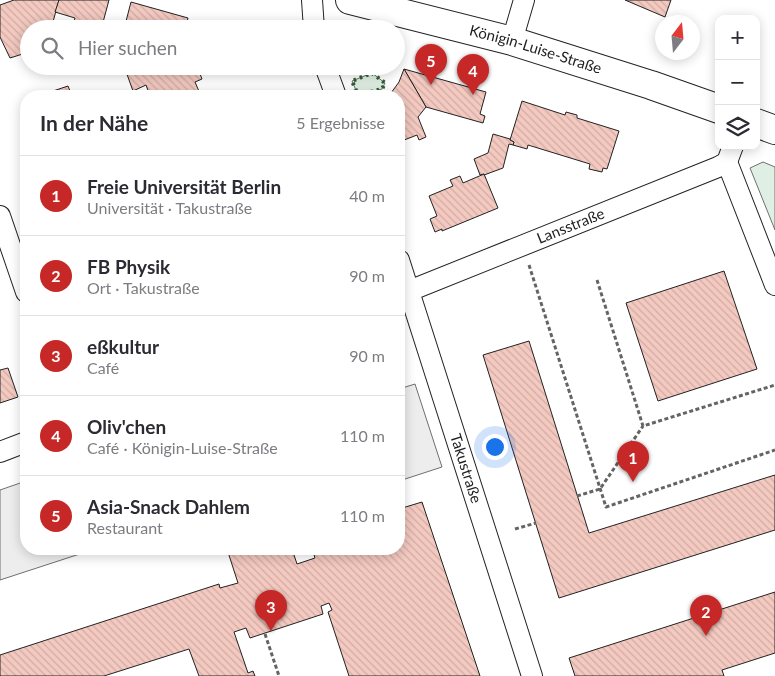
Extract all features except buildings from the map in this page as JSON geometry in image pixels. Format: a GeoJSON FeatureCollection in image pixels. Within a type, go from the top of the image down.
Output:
{"type":"FeatureCollection","features":[{"type":"Feature","properties":{"kind":"main road","name":"Königin-Luise-Straße"},"geometry":{"type":"LineString","coordinates":[[350,0],[420,16],[512,41],[651,85],[715,108]]}},
{"type":"Feature","properties":{"kind":"main road"},"geometry":{"type":"LineString","coordinates":[[760,124],[775,130]]}},
{"type":"Feature","properties":{"kind":"street"},"geometry":{"type":"LineString","coordinates":[[312,0],[313,20]]}},
{"type":"Feature","properties":{"kind":"street"},"geometry":{"type":"LineString","coordinates":[[512,41],[524,0]]}},
{"type":"Feature","properties":{"kind":"street"},"geometry":{"type":"LineString","coordinates":[[328,75],[334,90]]}},
{"type":"Feature","properties":{"kind":"street"},"geometry":{"type":"LineString","coordinates":[[730,154],[775,285]]}},
{"type":"Feature","properties":{"kind":"street","name":"Lansstraße"},"geometry":{"type":"LineString","coordinates":[[405,293],[708,171],[730,154]]}},
{"type":"Feature","properties":{"kind":"street"},"geometry":{"type":"LineString","coordinates":[[0,216],[20,274]]}},
{"type":"Feature","properties":{"kind":"street","name":"Takustraße"},"geometry":{"type":"LineString","coordinates":[[405,296],[532,676]]}},
{"type":"Feature","properties":{"kind":"street"},"geometry":{"type":"LineString","coordinates":[[0,452],[20,444]]}},
{"type":"Feature","properties":{"kind":"path"},"geometry":{"type":"LineString","coordinates":[[528,262],[606,507],[775,450]]}},
{"type":"Feature","properties":{"kind":"path"},"geometry":{"type":"LineString","coordinates":[[597,280],[643,426]]}},
{"type":"Feature","properties":{"kind":"path"},"geometry":{"type":"LineString","coordinates":[[578,496],[600,489],[643,426],[775,385]]}},
{"type":"Feature","properties":{"kind":"path"},"geometry":{"type":"LineString","coordinates":[[515,528],[536,523]]}},
{"type":"Feature","properties":{"kind":"path"},"geometry":{"type":"LineString","coordinates":[[265,634],[279,676]]}},
{"type":"Feature","properties":{"kind":"green space"},"geometry":{"type":"Polygon","coordinates":[[[367,75],[375,75],[385,83],[382,89],[378,90],[356,90],[352,81],[367,75]]]}},
{"type":"Feature","properties":{"kind":"green space"},"geometry":{"type":"Polygon","coordinates":[[[763,162],[775,167],[775,230],[750,168],[763,162]]]}},
{"type":"Feature","properties":{"kind":"shaded area"},"geometry":{"type":"Polygon","coordinates":[[[415,384],[442,467],[405,479],[405,387],[415,384]]]}},
{"type":"Feature","properties":{"kind":"shaded area"},"geometry":{"type":"Polygon","coordinates":[[[20,483],[20,555],[77,555],[0,580],[0,490],[20,483]]]}},
{"type":"Feature","properties":{"kind":"hedge"},"geometry":{"type":"LineString","coordinates":[[356,90],[352,81],[367,75]]}},
{"type":"Feature","properties":{"kind":"hedge"},"geometry":{"type":"LineString","coordinates":[[375,75],[385,83],[382,89],[378,90]]}},
{"type":"Feature","properties":{"kind":"place","name":"Asia-Snack Dahlem"},"geometry":{"type":"Point","coordinates":[431,85]}},
{"type":"Feature","properties":{"kind":"place","name":"Oliv'chen"},"geometry":{"type":"Point","coordinates":[473,95]}},
{"type":"Feature","properties":{"kind":"place","name":"Freie Universität Berlin"},"geometry":{"type":"Point","coordinates":[633,482]}},
{"type":"Feature","properties":{"kind":"place","name":"eßkultur"},"geometry":{"type":"Point","coordinates":[271,631]}},
{"type":"Feature","properties":{"kind":"place","name":"FB Physik"},"geometry":{"type":"Point","coordinates":[706,636]}}]}
